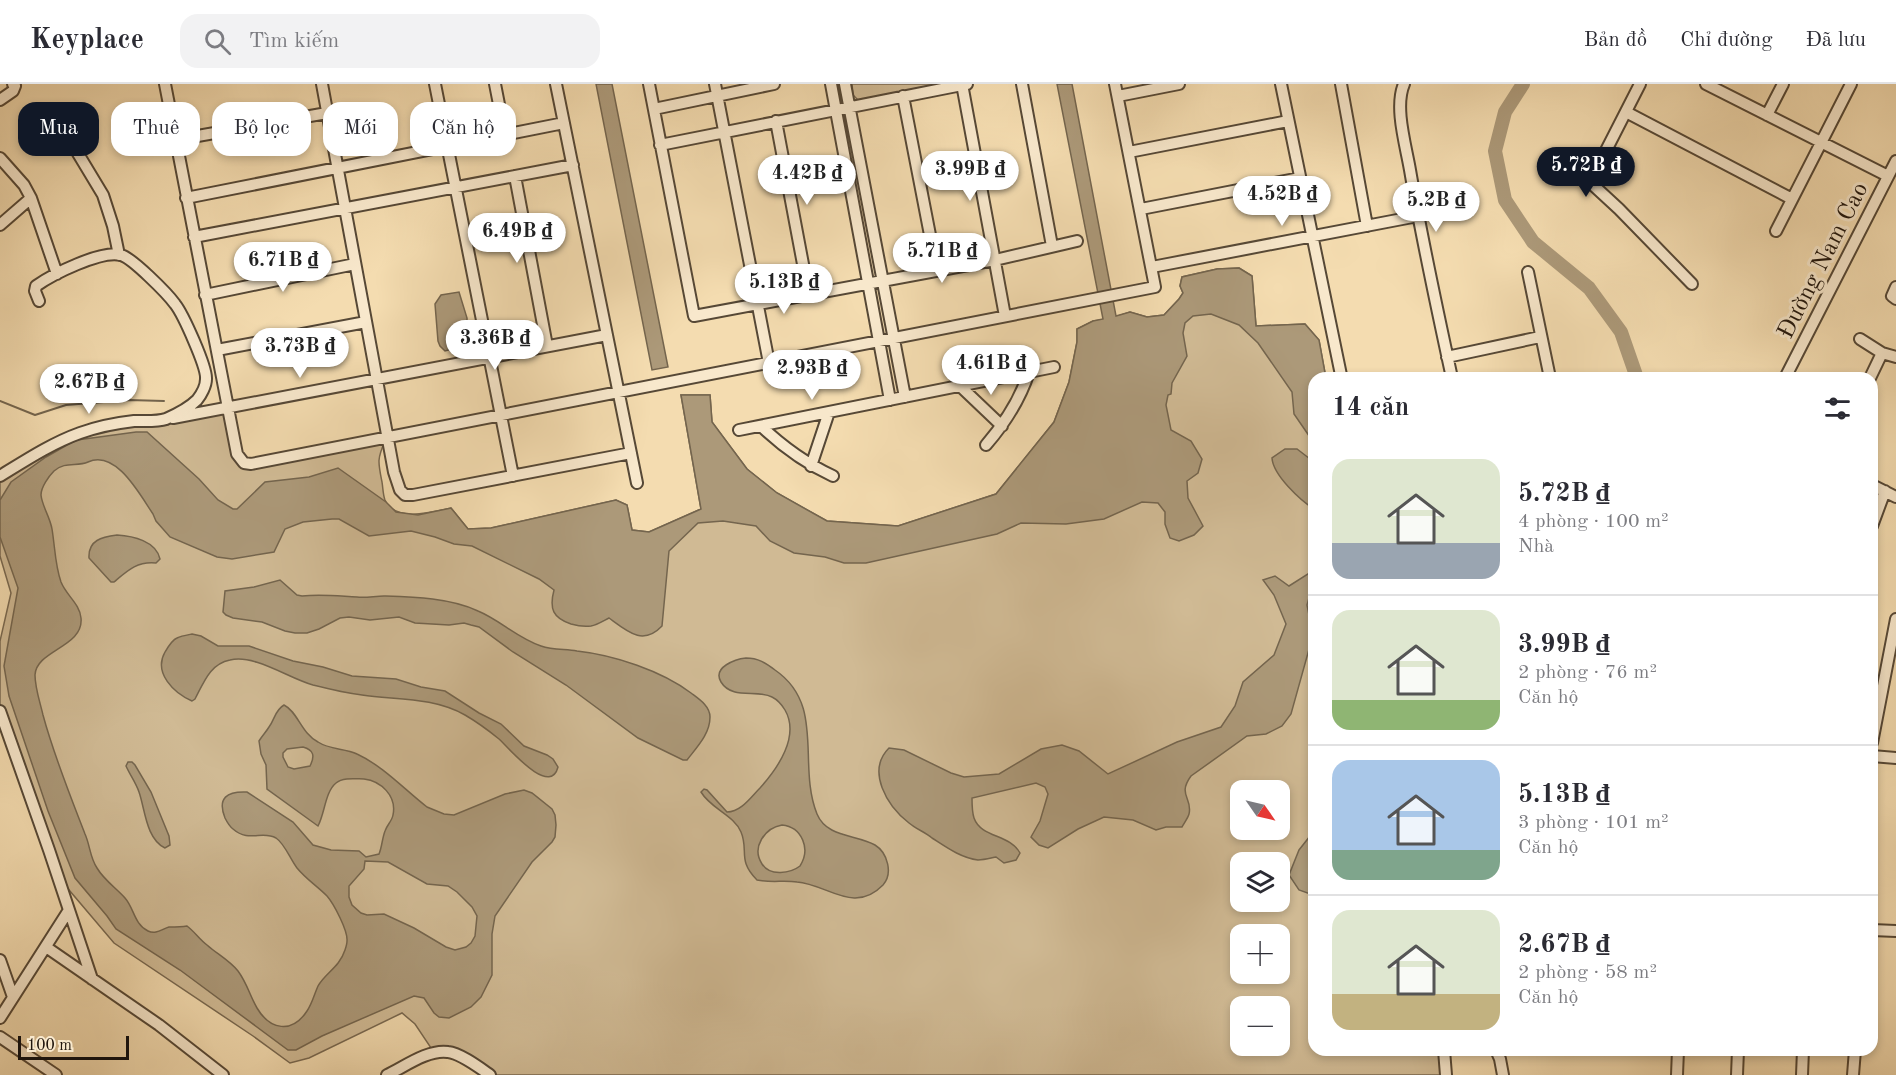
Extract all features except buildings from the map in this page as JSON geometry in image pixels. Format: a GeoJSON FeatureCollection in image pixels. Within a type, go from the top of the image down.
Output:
{"type":"FeatureCollection","features":[{"type":"Feature","properties":{"kind":"street"},"geometry":{"type":"LineString","coordinates":[[0,100],[13,91],[15,86],[13,84]]}},
{"type":"Feature","properties":{"kind":"street"},"geometry":{"type":"LineString","coordinates":[[165,84],[168,102]]}},
{"type":"Feature","properties":{"kind":"street"},"geometry":{"type":"LineString","coordinates":[[322,84],[325,102]]}},
{"type":"Feature","properties":{"kind":"street"},"geometry":{"type":"LineString","coordinates":[[435,84],[438,102]]}},
{"type":"Feature","properties":{"kind":"street"},"geometry":{"type":"LineString","coordinates":[[495,84],[499,102]]}},
{"type":"Feature","properties":{"kind":"street"},"geometry":{"type":"LineString","coordinates":[[556,84],[638,483]]}},
{"type":"Feature","properties":{"kind":"street"},"geometry":{"type":"LineString","coordinates":[[649,84],[694,316],[995,260],[1077,241]]}},
{"type":"Feature","properties":{"kind":"street"},"geometry":{"type":"LineString","coordinates":[[715,84],[770,363]]}},
{"type":"Feature","properties":{"kind":"street"},"geometry":{"type":"LineString","coordinates":[[654,109],[772,84]]}},
{"type":"Feature","properties":{"kind":"street"},"geometry":{"type":"LineString","coordinates":[[831,84],[890,400]]}},
{"type":"Feature","properties":{"kind":"street"},"geometry":{"type":"LineString","coordinates":[[845,84],[905,397]]}},
{"type":"Feature","properties":{"kind":"street"},"geometry":{"type":"LineString","coordinates":[[660,145],[964,84],[1005,316]]}},
{"type":"Feature","properties":{"kind":"street"},"geometry":{"type":"LineString","coordinates":[[1022,84],[1052,246]]}},
{"type":"Feature","properties":{"kind":"street"},"geometry":{"type":"LineString","coordinates":[[178,156],[237,454],[247,464],[261,463],[1155,287],[1115,84]]}},
{"type":"Feature","properties":{"kind":"street"},"geometry":{"type":"LineString","coordinates":[[1118,96],[1179,84]]}},
{"type":"Feature","properties":{"kind":"street"},"geometry":{"type":"LineString","coordinates":[[1281,84],[1340,372]]}},
{"type":"Feature","properties":{"kind":"street"},"geometry":{"type":"LineString","coordinates":[[1341,84],[1368,226]]}},
{"type":"Feature","properties":{"kind":"street"},"geometry":{"type":"LineString","coordinates":[[1404,84],[1401,114],[1418,216],[1451,372]]}},
{"type":"Feature","properties":{"kind":"street"},"geometry":{"type":"LineString","coordinates":[[1640,84],[1592,178],[1593,185],[1692,284]]}},
{"type":"Feature","properties":{"kind":"street"},"geometry":{"type":"LineString","coordinates":[[1767,115],[1783,84]]}},
{"type":"Feature","properties":{"kind":"street"},"geometry":{"type":"LineString","coordinates":[[1776,231],[1851,84]]}},
{"type":"Feature","properties":{"kind":"street"},"geometry":{"type":"LineString","coordinates":[[1711,85],[1888,176]]}},
{"type":"Feature","properties":{"kind":"street"},"geometry":{"type":"LineString","coordinates":[[903,96],[937,271]]}},
{"type":"Feature","properties":{"kind":"street"},"geometry":{"type":"LineString","coordinates":[[1626,112],[1792,199]]}},
{"type":"Feature","properties":{"kind":"street"},"geometry":{"type":"LineString","coordinates":[[200,136],[323,114]]}},
{"type":"Feature","properties":{"kind":"street"},"geometry":{"type":"LineString","coordinates":[[1129,152],[1288,121]]}},
{"type":"Feature","properties":{"kind":"street"},"geometry":{"type":"LineString","coordinates":[[776,122],[809,296]]}},
{"type":"Feature","properties":{"kind":"street"},"geometry":{"type":"LineString","coordinates":[[516,133],[564,123]]}},
{"type":"Feature","properties":{"kind":"street"},"geometry":{"type":"LineString","coordinates":[[186,198],[410,153]]}},
{"type":"Feature","properties":{"kind":"street"},"geometry":{"type":"LineString","coordinates":[[79,156],[103,195],[119,255]]}},
{"type":"Feature","properties":{"kind":"street"},"geometry":{"type":"LineString","coordinates":[[335,156],[394,472],[400,490],[405,495],[632,453]]}},
{"type":"Feature","properties":{"kind":"street"},"geometry":{"type":"LineString","coordinates":[[449,156],[513,476]]}},
{"type":"Feature","properties":{"kind":"street"},"geometry":{"type":"LineString","coordinates":[[0,158],[24,185],[31,198],[57,274]]}},
{"type":"Feature","properties":{"kind":"street","name":"Đường Nam Cao"},"geometry":{"type":"LineString","coordinates":[[1788,372],[1896,161]]}},
{"type":"Feature","properties":{"kind":"street"},"geometry":{"type":"LineString","coordinates":[[194,237],[573,165]]}},
{"type":"Feature","properties":{"kind":"street"},"geometry":{"type":"LineString","coordinates":[[515,176],[547,346]]}},
{"type":"Feature","properties":{"kind":"street"},"geometry":{"type":"LineString","coordinates":[[1141,209],[1300,178]]}},
{"type":"Feature","properties":{"kind":"street"},"geometry":{"type":"LineString","coordinates":[[0,225],[31,198]]}},
{"type":"Feature","properties":{"kind":"street"},"geometry":{"type":"LineString","coordinates":[[1152,267],[1418,216]]}},
{"type":"Feature","properties":{"kind":"street"},"geometry":{"type":"LineString","coordinates":[[39,302],[35,291],[36,286],[57,274],[96,258],[119,255],[139,267],[176,304],[205,373],[206,381],[200,396],[164,419]]}},
{"type":"Feature","properties":{"kind":"street"},"geometry":{"type":"LineString","coordinates":[[205,295],[355,264]]}},
{"type":"Feature","properties":{"kind":"street"},"geometry":{"type":"LineString","coordinates":[[1528,272],[1549,372]]}},
{"type":"Feature","properties":{"kind":"street"},"geometry":{"type":"LineString","coordinates":[[1896,287],[1892,296],[1896,299]]}},
{"type":"Feature","properties":{"kind":"street"},"geometry":{"type":"LineString","coordinates":[[217,350],[366,322]]}},
{"type":"Feature","properties":{"kind":"street"},"geometry":{"type":"LineString","coordinates":[[0,476],[51,446],[82,432],[131,422],[164,419],[607,335]]}},
{"type":"Feature","properties":{"kind":"street"},"geometry":{"type":"LineString","coordinates":[[1447,357],[1540,337]]}},
{"type":"Feature","properties":{"kind":"street"},"geometry":{"type":"LineString","coordinates":[[1860,339],[1896,357]]}},
{"type":"Feature","properties":{"kind":"street"},"geometry":{"type":"LineString","coordinates":[[1873,372],[1882,352]]}},
{"type":"Feature","properties":{"kind":"street"},"geometry":{"type":"LineString","coordinates":[[739,430],[1054,367]]}},
{"type":"Feature","properties":{"kind":"street"},"geometry":{"type":"LineString","coordinates":[[986,446],[1002,426],[1019,398],[1029,372]]}},
{"type":"Feature","properties":{"kind":"street"},"geometry":{"type":"LineString","coordinates":[[960,386],[1002,426]]}},
{"type":"Feature","properties":{"kind":"street"},"geometry":{"type":"LineString","coordinates":[[811,466],[829,412]]}},
{"type":"Feature","properties":{"kind":"street"},"geometry":{"type":"LineString","coordinates":[[761,426],[791,453],[833,476]]}},
{"type":"Feature","properties":{"kind":"street"},"geometry":{"type":"LineString","coordinates":[[1878,488],[1896,497]]}},
{"type":"Feature","properties":{"kind":"street"},"geometry":{"type":"LineString","coordinates":[[1878,509],[1885,491]]}},
{"type":"Feature","properties":{"kind":"street"},"geometry":{"type":"LineString","coordinates":[[1878,712],[1896,619]]}},
{"type":"Feature","properties":{"kind":"street"},"geometry":{"type":"LineString","coordinates":[[0,711],[92,979]]}},
{"type":"Feature","properties":{"kind":"street"},"geometry":{"type":"LineString","coordinates":[[1878,756],[1896,758]]}},
{"type":"Feature","properties":{"kind":"street"},"geometry":{"type":"LineString","coordinates":[[0,1018],[69,910]]}},
{"type":"Feature","properties":{"kind":"street"},"geometry":{"type":"LineString","coordinates":[[1878,930],[1896,932]]}},
{"type":"Feature","properties":{"kind":"street"},"geometry":{"type":"LineString","coordinates":[[46,947],[159,1025],[223,1075]]}},
{"type":"Feature","properties":{"kind":"street"},"geometry":{"type":"LineString","coordinates":[[0,960],[13,997]]}},
{"type":"Feature","properties":{"kind":"street"},"geometry":{"type":"LineString","coordinates":[[0,1036],[56,1075]]}},
{"type":"Feature","properties":{"kind":"street"},"geometry":{"type":"LineString","coordinates":[[387,1075],[433,1053],[448,1052],[490,1075]]}},
{"type":"Feature","properties":{"kind":"street"},"geometry":{"type":"LineString","coordinates":[[1444,1056],[1446,1075]]}},
{"type":"Feature","properties":{"kind":"street"},"geometry":{"type":"LineString","coordinates":[[1499,1056],[1503,1075]]}},
{"type":"Feature","properties":{"kind":"street"},"geometry":{"type":"LineString","coordinates":[[1677,1075],[1678,1056]]}},
{"type":"Feature","properties":{"kind":"street"},"geometry":{"type":"LineString","coordinates":[[1737,1075],[1738,1056]]}},
{"type":"Feature","properties":{"kind":"street"},"geometry":{"type":"LineString","coordinates":[[1802,1075],[1803,1056]]}},
{"type":"Feature","properties":{"kind":"street"},"geometry":{"type":"LineString","coordinates":[[1853,1075],[1855,1056]]}},
{"type":"Feature","properties":{"kind":"shaded area"},"geometry":{"type":"Polygon","coordinates":[[[596,84],[612,84],[668,367],[652,370],[596,84]]]}},
{"type":"Feature","properties":{"kind":"shaded area"},"geometry":{"type":"Polygon","coordinates":[[[852,84],[942,84],[858,100],[853,95],[852,84]]]}},
{"type":"Feature","properties":{"kind":"shaded area"},"geometry":{"type":"Polygon","coordinates":[[[1057,84],[1072,84],[1116,316],[1130,312],[1147,317],[1164,315],[1183,293],[1180,286],[1182,277],[1217,269],[1239,268],[1252,276],[1256,326],[1305,324],[1319,340],[1325,372],[1308,372],[1308,434],[1294,414],[1292,392],[1258,343],[1239,325],[1211,314],[1193,316],[1185,323],[1183,333],[1187,356],[1172,383],[1171,394],[1168,395],[1166,405],[1171,430],[1191,441],[1202,459],[1198,473],[1187,481],[1188,498],[1203,526],[1194,535],[1179,541],[1170,538],[1165,524],[1165,512],[1158,503],[1142,502],[1104,519],[1066,524],[1021,523],[997,534],[866,563],[844,563],[825,557],[794,553],[770,541],[756,526],[723,521],[698,523],[669,551],[662,626],[655,632],[642,636],[629,632],[609,618],[596,625],[588,626],[565,622],[556,616],[552,608],[554,590],[539,579],[472,546],[454,544],[411,531],[369,536],[339,519],[303,522],[285,529],[274,552],[232,559],[217,557],[170,537],[156,521],[126,476],[108,462],[98,460],[58,468],[46,482],[41,495],[51,525],[61,582],[78,608],[81,618],[80,628],[75,636],[43,660],[37,667],[35,680],[52,745],[93,860],[103,876],[128,902],[143,928],[154,932],[169,927],[187,926],[231,964],[241,976],[257,1008],[268,1021],[275,1025],[288,1026],[301,1018],[307,1011],[318,986],[342,956],[347,937],[330,900],[297,868],[279,841],[266,835],[244,835],[233,829],[225,818],[223,801],[234,793],[247,792],[293,822],[313,845],[331,850],[359,851],[366,857],[379,854],[394,808],[390,796],[382,786],[364,779],[342,780],[332,787],[318,826],[267,789],[266,765],[259,741],[279,709],[284,705],[293,712],[312,738],[323,745],[352,752],[367,759],[427,807],[444,814],[454,815],[505,794],[524,790],[532,793],[552,809],[556,825],[552,842],[532,862],[495,916],[492,934],[492,975],[481,997],[471,1007],[449,1018],[439,1017],[424,998],[414,996],[322,1036],[296,1050],[288,1050],[180,970],[116,929],[75,878],[48,811],[9,696],[4,666],[18,588],[0,537],[0,500],[11,482],[67,445],[77,440],[147,432],[199,479],[218,500],[233,509],[237,509],[265,482],[309,477],[338,468],[386,502],[396,512],[418,515],[451,508],[468,529],[491,528],[616,500],[627,505],[632,530],[649,532],[701,509],[681,395],[710,395],[712,422],[747,469],[777,493],[827,521],[898,526],[996,494],[1054,422],[1069,382],[1077,342],[1077,329],[1103,319],[1057,84]],[[303,747],[287,749],[283,757],[288,767],[294,769],[310,766],[313,759],[309,750],[303,747]],[[365,861],[364,869],[349,886],[352,905],[367,915],[384,914],[455,950],[471,943],[475,936],[477,916],[472,907],[457,892],[448,886],[427,884],[388,862],[365,861]]]}},
{"type":"Feature","properties":{"kind":"shaded area"},"geometry":{"type":"Polygon","coordinates":[[[1239,268],[1252,276],[1256,326],[1305,324],[1319,340],[1325,372],[1308,372],[1308,1056],[1442,1056],[1443,1075],[494,1075],[433,1051],[415,1024],[402,1013],[309,1058],[290,1063],[114,943],[64,884],[0,704],[0,641],[11,593],[0,556],[0,479],[82,435],[226,410],[241,464],[385,441],[379,461],[383,494],[390,507],[397,512],[415,514],[451,508],[468,529],[491,528],[616,500],[627,505],[632,530],[649,532],[701,509],[681,395],[710,395],[712,422],[747,469],[777,493],[827,521],[898,526],[996,494],[1054,422],[1069,382],[1077,342],[1077,329],[1093,321],[1109,319],[1130,312],[1147,317],[1164,315],[1183,293],[1180,286],[1182,277],[1217,269],[1239,268]]]}},
{"type":"Feature","properties":{"kind":"shaded area"},"geometry":{"type":"Polygon","coordinates":[[[459,292],[467,318],[467,345],[445,351],[438,341],[435,304],[441,295],[459,292]]]}},
{"type":"Feature","properties":{"kind":"shaded area"},"geometry":{"type":"Polygon","coordinates":[[[1285,449],[1297,449],[1308,457],[1308,504],[1282,479],[1272,458],[1285,449]]]}},
{"type":"Feature","properties":{"kind":"shaded area"},"geometry":{"type":"Polygon","coordinates":[[[117,535],[137,538],[149,544],[158,553],[160,559],[156,563],[138,565],[111,582],[89,558],[89,552],[97,540],[117,535]]]}},
{"type":"Feature","properties":{"kind":"shaded area"},"geometry":{"type":"Polygon","coordinates":[[[1308,574],[1308,653],[1291,714],[1282,726],[1266,734],[1247,736],[1191,776],[1185,788],[1190,809],[1182,827],[1166,827],[1156,830],[1133,820],[1104,817],[1078,829],[1048,848],[1039,845],[1031,837],[1040,821],[1048,794],[1045,787],[1036,783],[972,798],[973,816],[978,824],[989,833],[1010,842],[1020,853],[1016,860],[1004,863],[996,857],[978,860],[954,852],[909,823],[887,798],[879,777],[879,767],[882,757],[889,748],[904,750],[964,777],[999,774],[1041,749],[1062,745],[1079,751],[1108,774],[1177,742],[1221,727],[1235,706],[1243,682],[1274,655],[1286,624],[1274,595],[1263,580],[1275,576],[1289,586],[1308,574]]]}},
{"type":"Feature","properties":{"kind":"shaded area"},"geometry":{"type":"Polygon","coordinates":[[[280,580],[297,595],[302,596],[407,597],[456,603],[486,615],[541,646],[591,653],[637,665],[679,685],[701,700],[710,713],[708,729],[687,760],[683,760],[638,738],[566,685],[513,652],[479,627],[464,623],[449,625],[415,623],[399,617],[370,620],[349,617],[340,618],[307,633],[295,633],[262,622],[233,618],[223,612],[225,591],[280,580]]]}},
{"type":"Feature","properties":{"kind":"shaded area"},"geometry":{"type":"Polygon","coordinates":[[[192,634],[201,636],[218,646],[249,646],[293,661],[352,676],[396,679],[421,687],[445,691],[501,724],[524,746],[547,755],[558,767],[553,775],[547,777],[538,774],[491,732],[453,709],[428,702],[362,695],[325,688],[303,682],[250,660],[230,660],[217,665],[192,701],[172,688],[164,675],[162,660],[175,639],[192,634]]]}},
{"type":"Feature","properties":{"kind":"shaded area"},"geometry":{"type":"Polygon","coordinates":[[[742,659],[758,660],[772,667],[791,684],[800,700],[808,736],[809,775],[817,814],[822,822],[835,831],[875,845],[886,858],[888,875],[883,885],[872,894],[851,898],[808,884],[757,880],[747,867],[743,839],[738,826],[710,803],[701,792],[704,789],[707,790],[727,812],[737,810],[767,780],[785,751],[790,730],[789,720],[778,701],[766,695],[732,691],[721,682],[719,677],[722,668],[742,659]],[[782,825],[770,830],[759,845],[759,858],[770,871],[781,873],[800,866],[805,853],[803,840],[795,830],[782,825]]]}},
{"type":"Feature","properties":{"kind":"shaded area"},"geometry":{"type":"Polygon","coordinates":[[[128,762],[135,765],[151,792],[169,836],[170,845],[165,848],[159,844],[150,831],[139,792],[126,766],[128,762]]]}},
{"type":"Feature","properties":{"kind":"shaded area"},"geometry":{"type":"Polygon","coordinates":[[[1308,839],[1308,893],[1299,890],[1290,876],[1299,850],[1308,839]]]}},
{"type":"Feature","properties":{"kind":"waterway"},"geometry":{"type":"LineString","coordinates":[[1523,84],[1505,112],[1495,151],[1505,200],[1533,242],[1589,288],[1621,332],[1635,372]]}},
{"type":"Feature","properties":{"kind":"waterway"},"geometry":{"type":"LineString","coordinates":[[0,401],[35,415],[66,405],[129,400],[164,401]]}}]}
